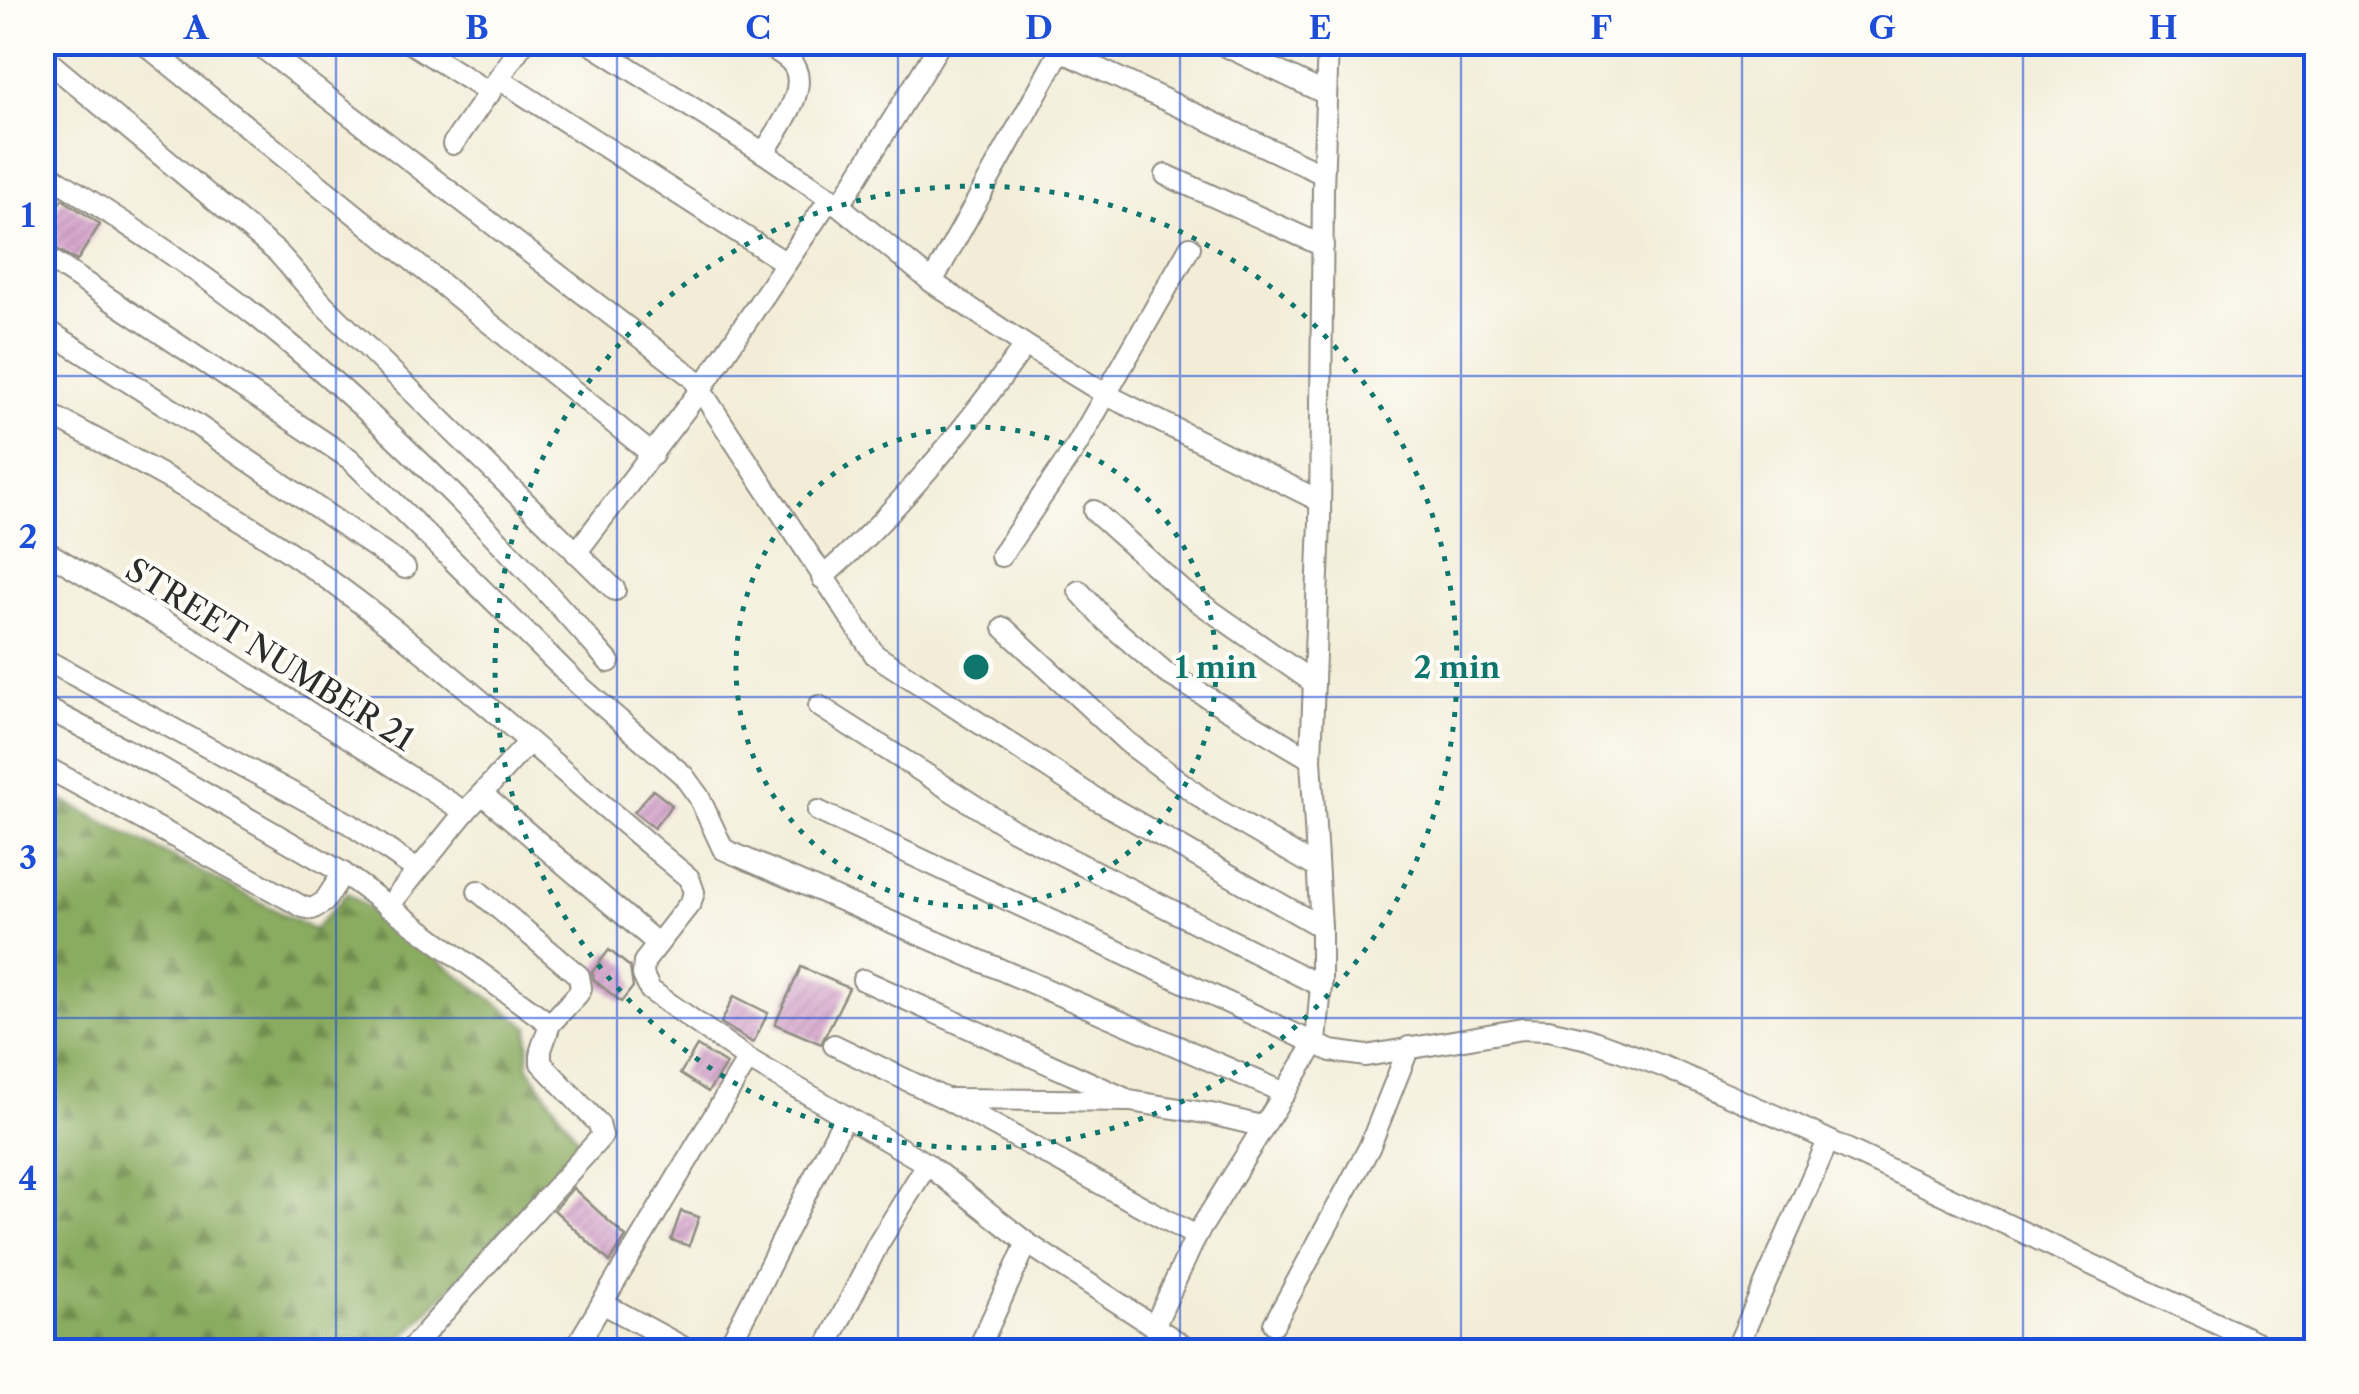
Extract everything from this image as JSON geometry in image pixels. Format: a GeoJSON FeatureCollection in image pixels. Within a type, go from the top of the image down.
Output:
{"type":"FeatureCollection","features":[{"type":"Feature","properties":{"kind":"street"},"geometry":{"type":"LineString","coordinates":[[142,42],[653,455]]}},
{"type":"Feature","properties":{"kind":"street"},"geometry":{"type":"LineString","coordinates":[[255,42],[670,359],[701,389],[875,655],[1096,800],[1321,927]]}},
{"type":"Feature","properties":{"kind":"street"},"geometry":{"type":"LineString","coordinates":[[409,42],[495,86],[786,263]]}},
{"type":"Feature","properties":{"kind":"street"},"geometry":{"type":"LineString","coordinates":[[453,144],[524,42]]}},
{"type":"Feature","properties":{"kind":"street"},"geometry":{"type":"LineString","coordinates":[[588,42],[835,202],[932,282],[1025,345],[1108,395],[1320,501]]}},
{"type":"Feature","properties":{"kind":"street"},"geometry":{"type":"LineString","coordinates":[[762,42],[789,60],[797,71],[798,84],[794,99],[764,153]]}},
{"type":"Feature","properties":{"kind":"street"},"geometry":{"type":"LineString","coordinates":[[576,552],[653,455],[786,263],[835,202],[941,42]]}},
{"type":"Feature","properties":{"kind":"street"},"geometry":{"type":"LineString","coordinates":[[1217,42],[1326,94]]}},
{"type":"Feature","properties":{"kind":"street"},"geometry":{"type":"LineString","coordinates":[[1154,1327],[1196,1236],[1316,1042],[1321,927],[1311,759],[1328,42]]}},
{"type":"Feature","properties":{"kind":"street"},"geometry":{"type":"LineString","coordinates":[[932,282],[1063,47],[1323,174]]}},
{"type":"Feature","properties":{"kind":"street"},"geometry":{"type":"LineString","coordinates":[[42,56],[278,253],[324,306],[616,590]]}},
{"type":"Feature","properties":{"kind":"street"},"geometry":{"type":"LineString","coordinates":[[42,170],[205,278],[286,341],[455,496],[609,662]]}},
{"type":"Feature","properties":{"kind":"street"},"geometry":{"type":"LineString","coordinates":[[1166,175],[1322,246]]}},
{"type":"Feature","properties":{"kind":"street"},"geometry":{"type":"LineString","coordinates":[[1001,556],[1046,494],[1108,395],[1190,247]]}},
{"type":"Feature","properties":{"kind":"street"},"geometry":{"type":"LineString","coordinates":[[42,254],[350,459],[581,688],[683,775],[699,797],[723,849],[1285,1092]]}},
{"type":"Feature","properties":{"kind":"street"},"geometry":{"type":"LineString","coordinates":[[42,327],[197,425],[405,568]]}},
{"type":"Feature","properties":{"kind":"street"},"geometry":{"type":"LineString","coordinates":[[822,578],[879,524],[943,454],[1025,345]]}},
{"type":"Feature","properties":{"kind":"street"},"geometry":{"type":"LineString","coordinates":[[42,410],[176,482],[264,535],[368,610],[694,884],[691,902],[643,968],[650,990],[748,1058],[927,1164],[1027,1243],[1154,1327],[1172,1345],[1194,1352]]}},
{"type":"Feature","properties":{"kind":"street"},"geometry":{"type":"LineString","coordinates":[[1094,510],[1183,591],[1314,682]]}},
{"type":"Feature","properties":{"kind":"street","name":"STREET NUMBER 21"},"geometry":{"type":"LineString","coordinates":[[42,549],[466,812]]}},
{"type":"Feature","properties":{"kind":"street"},"geometry":{"type":"LineString","coordinates":[[1079,591],[1107,622],[1166,672],[1311,759]]}},
{"type":"Feature","properties":{"kind":"street"},"geometry":{"type":"LineString","coordinates":[[1004,628],[1127,742],[1215,808],[1316,867]]}},
{"type":"Feature","properties":{"kind":"street"},"geometry":{"type":"LineString","coordinates":[[42,658],[350,824],[417,870]]}},
{"type":"Feature","properties":{"kind":"street"},"geometry":{"type":"LineString","coordinates":[[42,706],[159,767],[344,873],[550,1024]]}},
{"type":"Feature","properties":{"kind":"street"},"geometry":{"type":"LineString","coordinates":[[819,706],[1013,830],[1321,986]]}},
{"type":"Feature","properties":{"kind":"street"},"geometry":{"type":"LineString","coordinates":[[388,906],[528,744]]}},
{"type":"Feature","properties":{"kind":"street"},"geometry":{"type":"LineString","coordinates":[[42,766],[303,907],[312,909],[324,902],[344,873]]}},
{"type":"Feature","properties":{"kind":"street"},"geometry":{"type":"LineString","coordinates":[[482,794],[658,944]]}},
{"type":"Feature","properties":{"kind":"street"},"geometry":{"type":"LineString","coordinates":[[818,811],[1331,1051],[1366,1056],[1522,1029],[1588,1038],[1662,1066],[1828,1140],[2277,1352]]}},
{"type":"Feature","properties":{"kind":"street"},"geometry":{"type":"LineString","coordinates":[[421,1348],[602,1136],[600,1124],[541,1063],[540,1050],[550,1024],[578,994],[582,982],[579,976],[478,891]]}},
{"type":"Feature","properties":{"kind":"street"},"geometry":{"type":"LineString","coordinates":[[864,980],[1130,1101]]}},
{"type":"Feature","properties":{"kind":"street"},"geometry":{"type":"LineString","coordinates":[[834,1045],[946,1099],[1196,1236]]}},
{"type":"Feature","properties":{"kind":"street"},"geometry":{"type":"LineString","coordinates":[[1274,1324],[1370,1148],[1409,1048]]}},
{"type":"Feature","properties":{"kind":"street"},"geometry":{"type":"LineString","coordinates":[[572,1352],[748,1058]]}},
{"type":"Feature","properties":{"kind":"street"},"geometry":{"type":"LineString","coordinates":[[946,1099],[1130,1101],[1261,1126]]}},
{"type":"Feature","properties":{"kind":"street"},"geometry":{"type":"LineString","coordinates":[[726,1352],[845,1116]]}},
{"type":"Feature","properties":{"kind":"street"},"geometry":{"type":"LineString","coordinates":[[1735,1352],[1828,1140]]}},
{"type":"Feature","properties":{"kind":"street"},"geometry":{"type":"LineString","coordinates":[[824,1352],[878,1244],[927,1164]]}},
{"type":"Feature","properties":{"kind":"street"},"geometry":{"type":"LineString","coordinates":[[976,1352],[1027,1243]]}},
{"type":"Feature","properties":{"kind":"street"},"geometry":{"type":"LineString","coordinates":[[602,1303],[692,1352]]}},
{"type":"Feature","properties":{"kind":"green space"},"geometry":{"type":"Polygon","coordinates":[[[42,790],[314,930],[347,893],[529,1027],[528,1067],[582,1145],[391,1351],[43,1351],[42,790]]]}},
{"type":"Feature","properties":{"kind":"building"},"geometry":{"type":"Polygon","coordinates":[[[62,199],[100,224],[77,261],[42,240],[42,230],[62,199]]]}},
{"type":"Feature","properties":{"kind":"building"},"geometry":{"type":"Polygon","coordinates":[[[653,790],[672,805],[654,828],[634,812],[653,790]]]}},
{"type":"Feature","properties":{"kind":"building"},"geometry":{"type":"Polygon","coordinates":[[[609,950],[630,967],[633,987],[621,1002],[594,980],[592,972],[609,950]]]}},
{"type":"Feature","properties":{"kind":"building"},"geometry":{"type":"Polygon","coordinates":[[[801,967],[849,988],[821,1044],[775,1024],[801,967]]]}},
{"type":"Feature","properties":{"kind":"building"},"geometry":{"type":"Polygon","coordinates":[[[734,996],[768,1013],[753,1043],[721,1023],[734,996]]]}},
{"type":"Feature","properties":{"kind":"building"},"geometry":{"type":"Polygon","coordinates":[[[697,1046],[726,1064],[708,1092],[680,1074],[697,1046]]]}},
{"type":"Feature","properties":{"kind":"building"},"geometry":{"type":"Polygon","coordinates":[[[573,1188],[626,1237],[610,1262],[554,1210],[573,1188]]]}},
{"type":"Feature","properties":{"kind":"building"},"geometry":{"type":"Polygon","coordinates":[[[681,1211],[699,1217],[689,1246],[671,1240],[681,1211]]]}}]}
